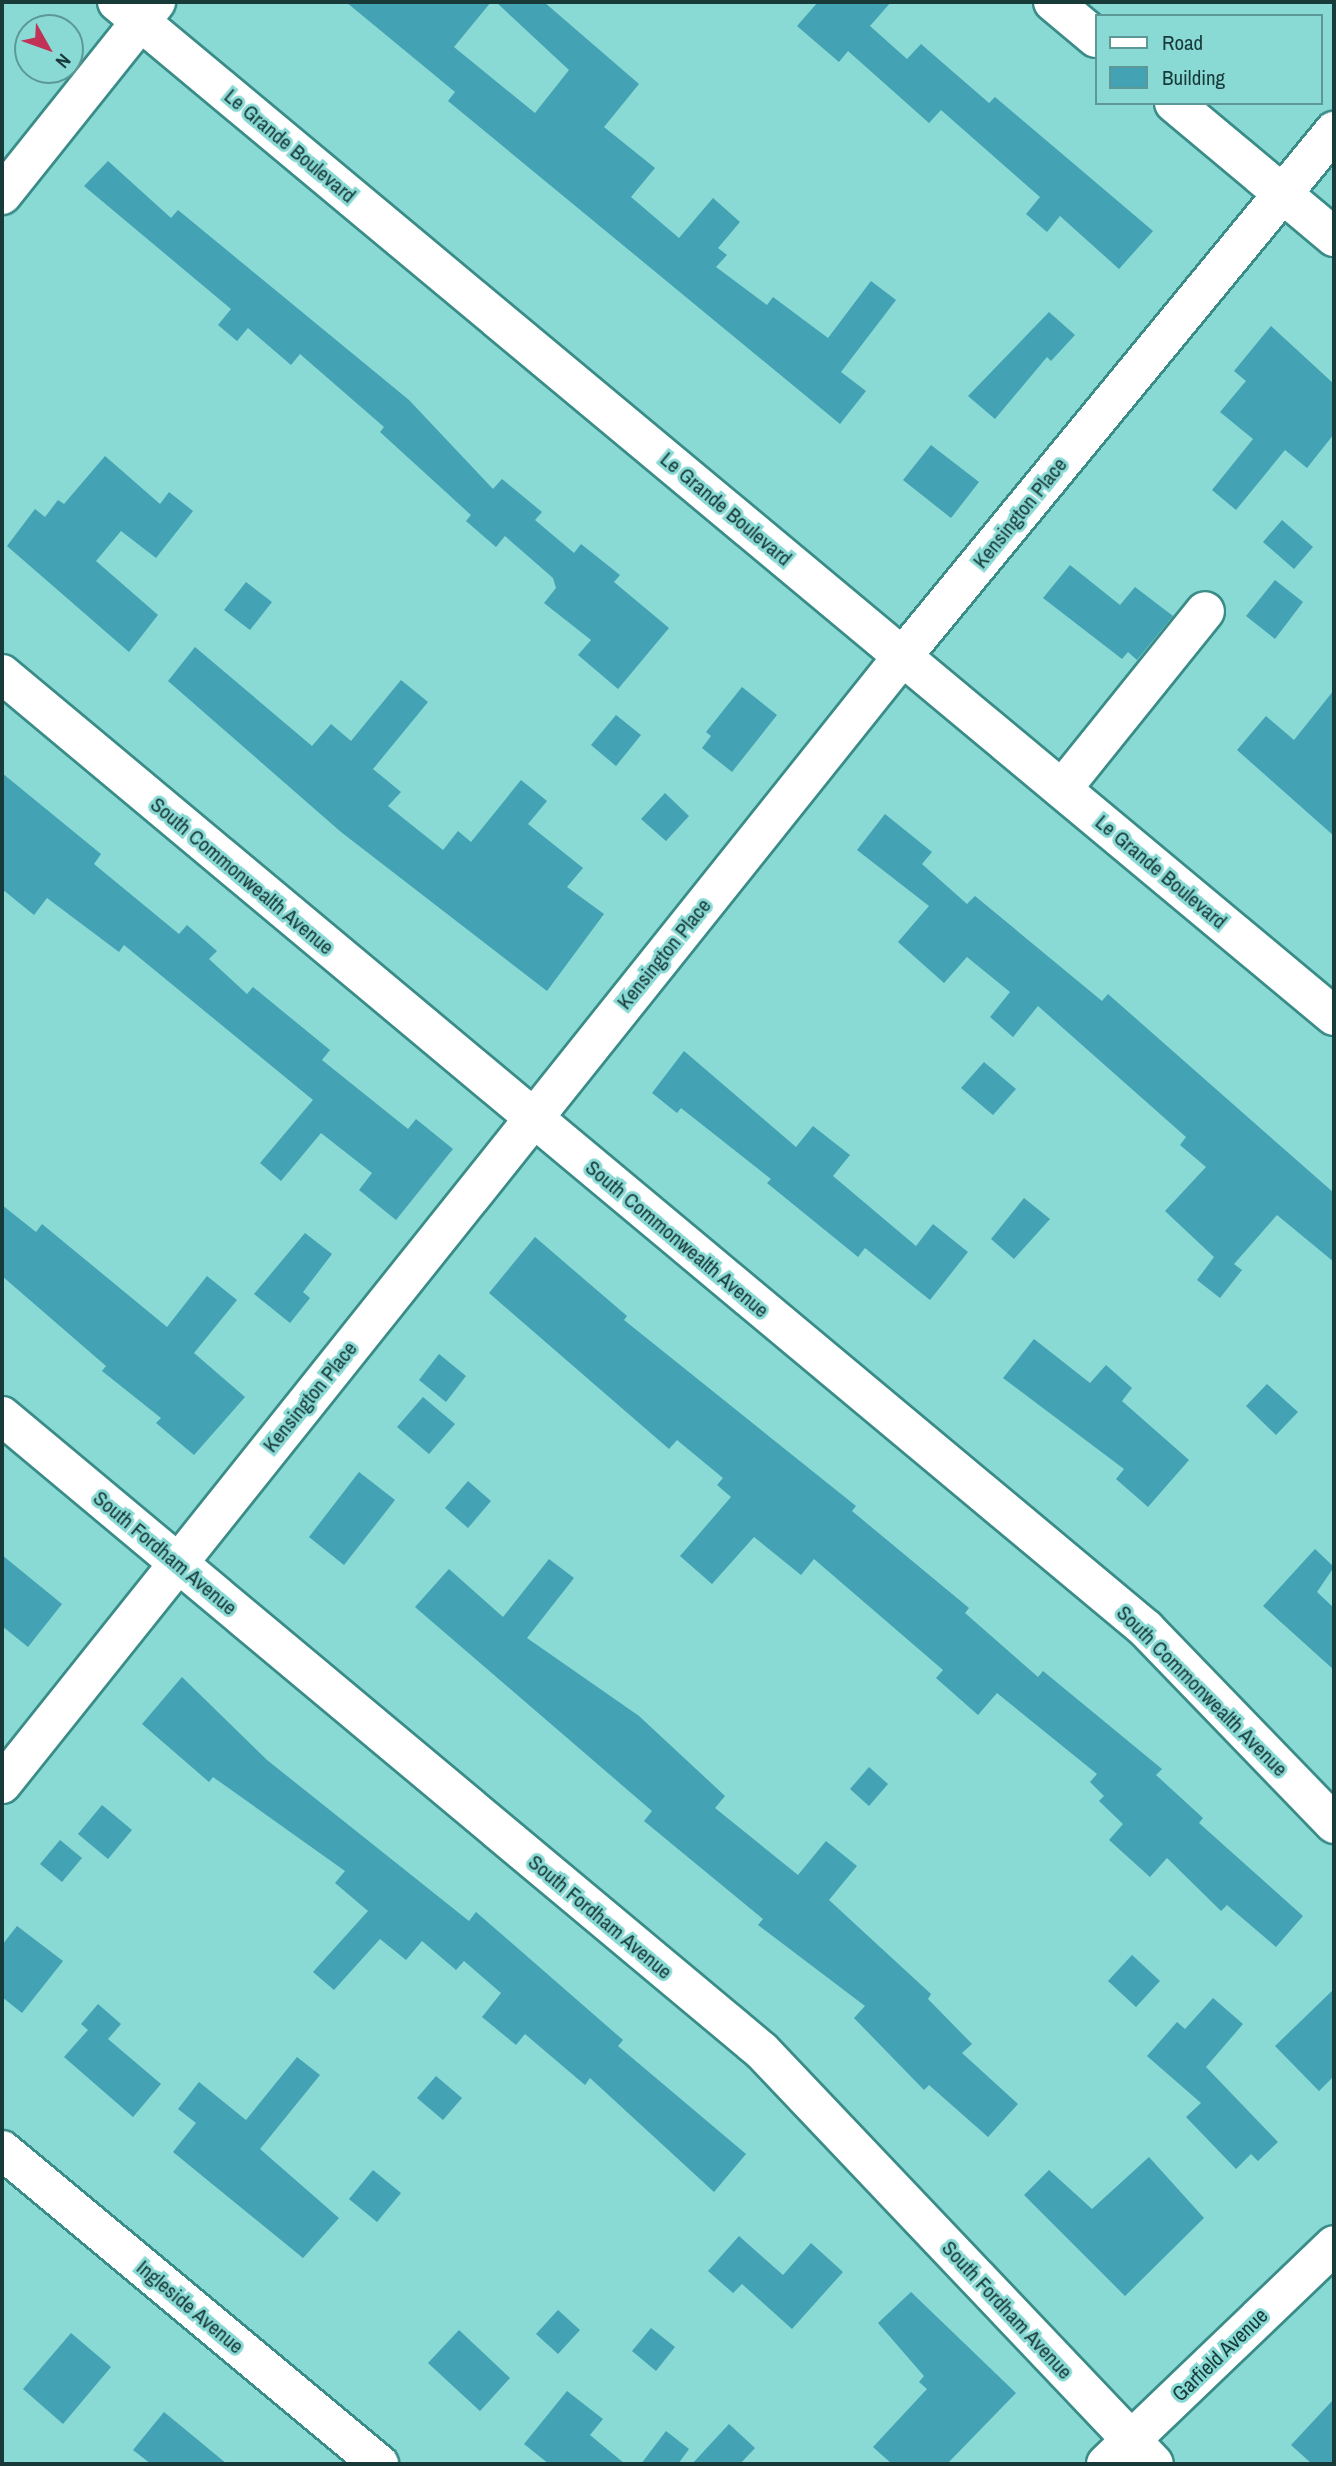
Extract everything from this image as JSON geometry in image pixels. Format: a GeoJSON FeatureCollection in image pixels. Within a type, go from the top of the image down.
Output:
{"type":"FeatureCollection","features":[{"type":"Feature","properties":{"kind":"street"},"geometry":{"type":"LineString","coordinates":[[1053,2],[1094,36]]}},
{"type":"Feature","properties":{"kind":"street"},"geometry":{"type":"LineString","coordinates":[[2,195],[138,8]]}},
{"type":"Feature","properties":{"kind":"street","name":"Le Grande Boulevard"},"geometry":{"type":"LineString","coordinates":[[138,8],[902,657],[1334,1016]]}},
{"type":"Feature","properties":{"kind":"street"},"geometry":{"type":"LineString","coordinates":[[1176,105],[1334,237]]}},
{"type":"Feature","properties":{"kind":"street","name":"Kensington Place"},"geometry":{"type":"LineString","coordinates":[[2,1784],[902,657],[1245,233],[1284,195],[1334,131]]}},
{"type":"Feature","properties":{"kind":"street"},"geometry":{"type":"LineString","coordinates":[[1062,789],[1205,611]]}},
{"type":"Feature","properties":{"kind":"street","name":"South Commonwealth Avenue"},"geometry":{"type":"LineString","coordinates":[[2,674],[1146,1629],[1334,1825]]}},
{"type":"Feature","properties":{"kind":"street","name":"South Fordham Avenue"},"geometry":{"type":"LineString","coordinates":[[2,1416],[762,2051],[1130,2456]]}},
{"type":"Feature","properties":{"kind":"street","name":"Ingleside Avenue"},"geometry":{"type":"LineString","coordinates":[[2,2150],[379,2464]]}},
{"type":"Feature","properties":{"kind":"street","name":"Garfield Avenue"},"geometry":{"type":"LineString","coordinates":[[1130,2456],[1334,2245]]}},
{"type":"Feature","properties":{"kind":"building"},"geometry":{"type":"Polygon","coordinates":[[[346,2],[491,2],[454,47],[535,113],[569,70],[496,2],[544,2],[639,84],[604,127],[655,168],[631,197],[679,238],[713,198],[740,222],[718,248],[727,255],[716,267],[767,305],[773,297],[828,338],[871,281],[896,300],[841,372],[866,391],[840,424],[448,101],[455,92],[346,2]]]}},
{"type":"Feature","properties":{"kind":"building"},"geometry":{"type":"Polygon","coordinates":[[[818,2],[891,2],[870,26],[907,59],[921,44],[989,103],[995,97],[1153,231],[1119,269],[1060,216],[1047,232],[1026,214],[1040,197],[941,110],[929,123],[848,51],[839,62],[797,26],[818,2]]]}},
{"type":"Feature","properties":{"kind":"building"},"geometry":{"type":"Polygon","coordinates":[[[108,161],[171,218],[178,210],[409,400],[493,489],[502,479],[542,512],[535,520],[574,553],[581,544],[620,575],[614,582],[669,628],[618,689],[578,655],[591,640],[544,603],[556,588],[553,578],[505,536],[496,547],[466,521],[471,515],[380,432],[384,427],[300,354],[291,365],[248,328],[237,341],[218,325],[231,309],[84,186],[108,161]]]}},
{"type":"Feature","properties":{"kind":"building"},"geometry":{"type":"Polygon","coordinates":[[[1049,312],[1075,335],[1051,361],[1047,357],[995,419],[968,396],[1049,312]]]}},
{"type":"Feature","properties":{"kind":"building"},"geometry":{"type":"Polygon","coordinates":[[[1271,326],[1334,384],[1334,434],[1307,468],[1285,450],[1236,510],[1212,490],[1253,439],[1220,412],[1246,381],[1234,371],[1271,326]]]}},
{"type":"Feature","properties":{"kind":"building"},"geometry":{"type":"Polygon","coordinates":[[[931,445],[979,482],[951,518],[903,480],[931,445]]]}},
{"type":"Feature","properties":{"kind":"building"},"geometry":{"type":"Polygon","coordinates":[[[105,456],[160,504],[169,492],[193,511],[156,558],[121,531],[96,561],[158,615],[129,652],[7,546],[35,509],[45,517],[58,500],[64,504],[105,456]]]}},
{"type":"Feature","properties":{"kind":"building"},"geometry":{"type":"Polygon","coordinates":[[[1282,520],[1313,547],[1294,569],[1263,542],[1282,520]]]}},
{"type":"Feature","properties":{"kind":"building"},"geometry":{"type":"Polygon","coordinates":[[[1070,565],[1120,605],[1135,587],[1173,616],[1137,660],[1128,652],[1122,659],[1043,598],[1070,565]]]}},
{"type":"Feature","properties":{"kind":"building"},"geometry":{"type":"Polygon","coordinates":[[[1275,580],[1303,602],[1275,639],[1246,616],[1275,580]]]}},
{"type":"Feature","properties":{"kind":"building"},"geometry":{"type":"Polygon","coordinates":[[[246,582],[272,602],[250,630],[224,610],[246,582]]]}},
{"type":"Feature","properties":{"kind":"building"},"geometry":{"type":"Polygon","coordinates":[[[195,647],[312,746],[331,724],[351,741],[401,680],[428,702],[373,769],[401,792],[388,806],[443,850],[458,831],[471,842],[521,780],[547,801],[528,824],[583,868],[567,887],[604,914],[547,991],[341,832],[168,681],[195,647]]]}},
{"type":"Feature","properties":{"kind":"building"},"geometry":{"type":"Polygon","coordinates":[[[742,687],[777,715],[732,772],[702,748],[711,736],[706,732],[742,687]]]}},
{"type":"Feature","properties":{"kind":"building"},"geometry":{"type":"Polygon","coordinates":[[[1334,690],[1334,836],[1237,750],[1266,716],[1294,740],[1334,690]]]}},
{"type":"Feature","properties":{"kind":"building"},"geometry":{"type":"Polygon","coordinates":[[[616,715],[641,735],[616,766],[591,745],[616,715]]]}},
{"type":"Feature","properties":{"kind":"building"},"geometry":{"type":"Polygon","coordinates":[[[2,773],[101,854],[94,864],[179,934],[187,925],[217,951],[209,959],[247,994],[253,987],[330,1050],[322,1060],[408,1129],[416,1119],[453,1149],[396,1220],[359,1190],[372,1173],[321,1133],[281,1181],[260,1163],[313,1100],[124,945],[119,952],[47,898],[34,915],[2,889],[2,773]]]}},
{"type":"Feature","properties":{"kind":"building"},"geometry":{"type":"Polygon","coordinates":[[[665,793],[689,816],[666,841],[641,819],[665,793]]]}},
{"type":"Feature","properties":{"kind":"building"},"geometry":{"type":"Polygon","coordinates":[[[885,814],[932,852],[922,864],[967,904],[975,896],[1102,1001],[1108,994],[1334,1193],[1334,1262],[1277,1215],[1234,1264],[1242,1270],[1220,1298],[1197,1280],[1214,1257],[1165,1211],[1206,1167],[1180,1145],[1186,1137],[1038,1006],[1013,1037],[990,1017],[1010,992],[967,957],[944,983],[898,942],[929,906],[857,850],[885,814]]]}},
{"type":"Feature","properties":{"kind":"building"},"geometry":{"type":"Polygon","coordinates":[[[684,1051],[796,1147],[813,1126],[850,1155],[833,1176],[916,1246],[933,1224],[968,1252],[930,1300],[865,1248],[858,1257],[767,1183],[771,1179],[681,1108],[677,1113],[652,1093],[684,1051]]]}},
{"type":"Feature","properties":{"kind":"building"},"geometry":{"type":"Polygon","coordinates":[[[984,1062],[1016,1089],[993,1115],[961,1088],[984,1062]]]}},
{"type":"Feature","properties":{"kind":"building"},"geometry":{"type":"Polygon","coordinates":[[[1024,1198],[1050,1219],[1014,1259],[991,1239],[1024,1198]]]}},
{"type":"Feature","properties":{"kind":"building"},"geometry":{"type":"Polygon","coordinates":[[[2,1205],[36,1232],[42,1224],[167,1327],[207,1276],[237,1300],[194,1353],[245,1397],[194,1455],[156,1423],[161,1418],[102,1371],[106,1366],[2,1276],[2,1205]]]}},
{"type":"Feature","properties":{"kind":"building"},"geometry":{"type":"Polygon","coordinates":[[[305,1233],[332,1254],[303,1292],[310,1298],[290,1323],[254,1294],[305,1233]]]}},
{"type":"Feature","properties":{"kind":"building"},"geometry":{"type":"Polygon","coordinates":[[[535,1237],[627,1316],[624,1320],[856,1506],[852,1511],[969,1608],[965,1613],[1038,1677],[1043,1671],[1162,1769],[1156,1775],[1203,1818],[1199,1823],[1303,1916],[1276,1947],[1227,1905],[1221,1911],[1167,1858],[1150,1877],[1109,1840],[1123,1824],[1099,1801],[1104,1796],[1090,1782],[1097,1774],[997,1693],[978,1715],[936,1678],[943,1670],[814,1559],[801,1575],[754,1537],[712,1584],[680,1556],[731,1497],[717,1485],[723,1478],[677,1440],[669,1449],[489,1293],[535,1237]]]}},
{"type":"Feature","properties":{"kind":"building"},"geometry":{"type":"Polygon","coordinates":[[[1034,1339],[1090,1383],[1106,1365],[1132,1388],[1122,1401],[1189,1460],[1148,1507],[1116,1479],[1124,1469],[1003,1378],[1034,1339]]]}},
{"type":"Feature","properties":{"kind":"building"},"geometry":{"type":"Polygon","coordinates":[[[439,1354],[466,1376],[446,1402],[419,1380],[439,1354]]]}},
{"type":"Feature","properties":{"kind":"building"},"geometry":{"type":"Polygon","coordinates":[[[1267,1384],[1298,1412],[1276,1435],[1246,1406],[1267,1384]]]}},
{"type":"Feature","properties":{"kind":"building"},"geometry":{"type":"Polygon","coordinates":[[[423,1397],[455,1424],[429,1454],[397,1427],[423,1397]]]}},
{"type":"Feature","properties":{"kind":"building"},"geometry":{"type":"Polygon","coordinates":[[[359,1472],[395,1500],[344,1565],[309,1537],[359,1472]]]}},
{"type":"Feature","properties":{"kind":"building"},"geometry":{"type":"Polygon","coordinates":[[[468,1481],[491,1501],[468,1528],[445,1508],[468,1481]]]}},
{"type":"Feature","properties":{"kind":"building"},"geometry":{"type":"Polygon","coordinates":[[[1315,1549],[1334,1567],[1317,1592],[1334,1608],[1334,1670],[1263,1606],[1315,1549]]]}},
{"type":"Feature","properties":{"kind":"building"},"geometry":{"type":"Polygon","coordinates":[[[2,1555],[62,1604],[28,1647],[2,1626],[2,1555]]]}},
{"type":"Feature","properties":{"kind":"building"},"geometry":{"type":"Polygon","coordinates":[[[549,1559],[574,1578],[527,1638],[639,1716],[725,1796],[715,1808],[798,1875],[826,1841],[857,1866],[829,1900],[931,1994],[928,1999],[972,2044],[962,2053],[1018,2104],[988,2137],[929,2085],[924,2090],[854,2018],[865,2006],[758,1925],[763,1919],[644,1821],[652,1811],[415,1607],[449,1569],[503,1617],[549,1559]]]}},
{"type":"Feature","properties":{"kind":"building"},"geometry":{"type":"Polygon","coordinates":[[[182,1677],[267,1760],[469,1921],[476,1912],[623,2040],[618,2046],[746,2154],[714,2192],[590,2078],[585,2085],[525,2034],[516,2045],[482,2017],[501,1993],[464,1961],[456,1970],[422,1941],[406,1960],[380,1939],[334,1990],[313,1972],[368,1911],[335,1883],[345,1871],[213,1777],[209,1782],[142,1724],[182,1677]]]}},
{"type":"Feature","properties":{"kind":"building"},"geometry":{"type":"Polygon","coordinates":[[[869,1767],[888,1784],[869,1806],[850,1789],[869,1767]]]}},
{"type":"Feature","properties":{"kind":"building"},"geometry":{"type":"Polygon","coordinates":[[[102,1805],[132,1830],[108,1859],[78,1834],[102,1805]]]}},
{"type":"Feature","properties":{"kind":"building"},"geometry":{"type":"Polygon","coordinates":[[[60,1840],[82,1858],[62,1882],[40,1864],[60,1840]]]}},
{"type":"Feature","properties":{"kind":"building"},"geometry":{"type":"Polygon","coordinates":[[[17,1926],[63,1961],[22,2013],[2,1997],[2,1945],[17,1926]]]}},
{"type":"Feature","properties":{"kind":"building"},"geometry":{"type":"Polygon","coordinates":[[[1132,1955],[1160,1981],[1136,2007],[1108,1981],[1132,1955]]]}},
{"type":"Feature","properties":{"kind":"building"},"geometry":{"type":"Polygon","coordinates":[[[1334,1989],[1334,2076],[1319,2091],[1275,2046],[1334,1989]]]}},
{"type":"Feature","properties":{"kind":"building"},"geometry":{"type":"Polygon","coordinates":[[[1213,1998],[1243,2024],[1206,2067],[1278,2142],[1258,2161],[1251,2154],[1236,2169],[1186,2117],[1201,2103],[1147,2056],[1177,2022],[1185,2029],[1213,1998]]]}},
{"type":"Feature","properties":{"kind":"building"},"geometry":{"type":"Polygon","coordinates":[[[98,2004],[121,2024],[108,2039],[161,2084],[133,2117],[64,2057],[88,2030],[81,2024],[98,2004]]]}},
{"type":"Feature","properties":{"kind":"building"},"geometry":{"type":"Polygon","coordinates":[[[297,2057],[320,2075],[260,2149],[339,2218],[303,2258],[173,2152],[196,2123],[178,2109],[199,2082],[246,2120],[297,2057]]]}},
{"type":"Feature","properties":{"kind":"building"},"geometry":{"type":"Polygon","coordinates":[[[436,2076],[462,2098],[443,2120],[417,2098],[436,2076]]]}},
{"type":"Feature","properties":{"kind":"building"},"geometry":{"type":"Polygon","coordinates":[[[1149,2157],[1204,2218],[1125,2296],[1024,2195],[1049,2170],[1092,2209],[1149,2157]]]}},
{"type":"Feature","properties":{"kind":"building"},"geometry":{"type":"Polygon","coordinates":[[[373,2170],[401,2193],[377,2222],[349,2199],[373,2170]]]}},
{"type":"Feature","properties":{"kind":"building"},"geometry":{"type":"Polygon","coordinates":[[[739,2236],[783,2275],[811,2243],[843,2272],[792,2329],[742,2284],[733,2293],[708,2271],[739,2236]]]}},
{"type":"Feature","properties":{"kind":"building"},"geometry":{"type":"Polygon","coordinates":[[[911,2292],[1016,2393],[947,2464],[892,2464],[873,2447],[927,2389],[919,2382],[924,2376],[878,2323],[911,2292]]]}},
{"type":"Feature","properties":{"kind":"building"},"geometry":{"type":"Polygon","coordinates":[[[558,2310],[580,2330],[558,2354],[536,2334],[558,2310]]]}},
{"type":"Feature","properties":{"kind":"building"},"geometry":{"type":"Polygon","coordinates":[[[651,2328],[675,2347],[656,2371],[632,2351],[651,2328]]]}},
{"type":"Feature","properties":{"kind":"building"},"geometry":{"type":"Polygon","coordinates":[[[459,2330],[510,2378],[480,2411],[428,2363],[459,2330]]]}},
{"type":"Feature","properties":{"kind":"building"},"geometry":{"type":"Polygon","coordinates":[[[71,2333],[111,2367],[63,2424],[23,2389],[71,2333]]]}},
{"type":"Feature","properties":{"kind":"building"},"geometry":{"type":"Polygon","coordinates":[[[567,2391],[603,2419],[590,2435],[625,2464],[549,2464],[524,2444],[567,2391]]]}},
{"type":"Feature","properties":{"kind":"building"},"geometry":{"type":"Polygon","coordinates":[[[1334,2399],[1334,2464],[1312,2464],[1291,2445],[1334,2399]]]}},
{"type":"Feature","properties":{"kind":"building"},"geometry":{"type":"Polygon","coordinates":[[[164,2412],[227,2464],[151,2464],[133,2450],[164,2412]]]}},
{"type":"Feature","properties":{"kind":"building"},"geometry":{"type":"Polygon","coordinates":[[[729,2424],[755,2448],[740,2464],[692,2464],[729,2424]]]}},
{"type":"Feature","properties":{"kind":"building"},"geometry":{"type":"Polygon","coordinates":[[[666,2431],[689,2449],[678,2464],[641,2464],[666,2431]]]}}]}
